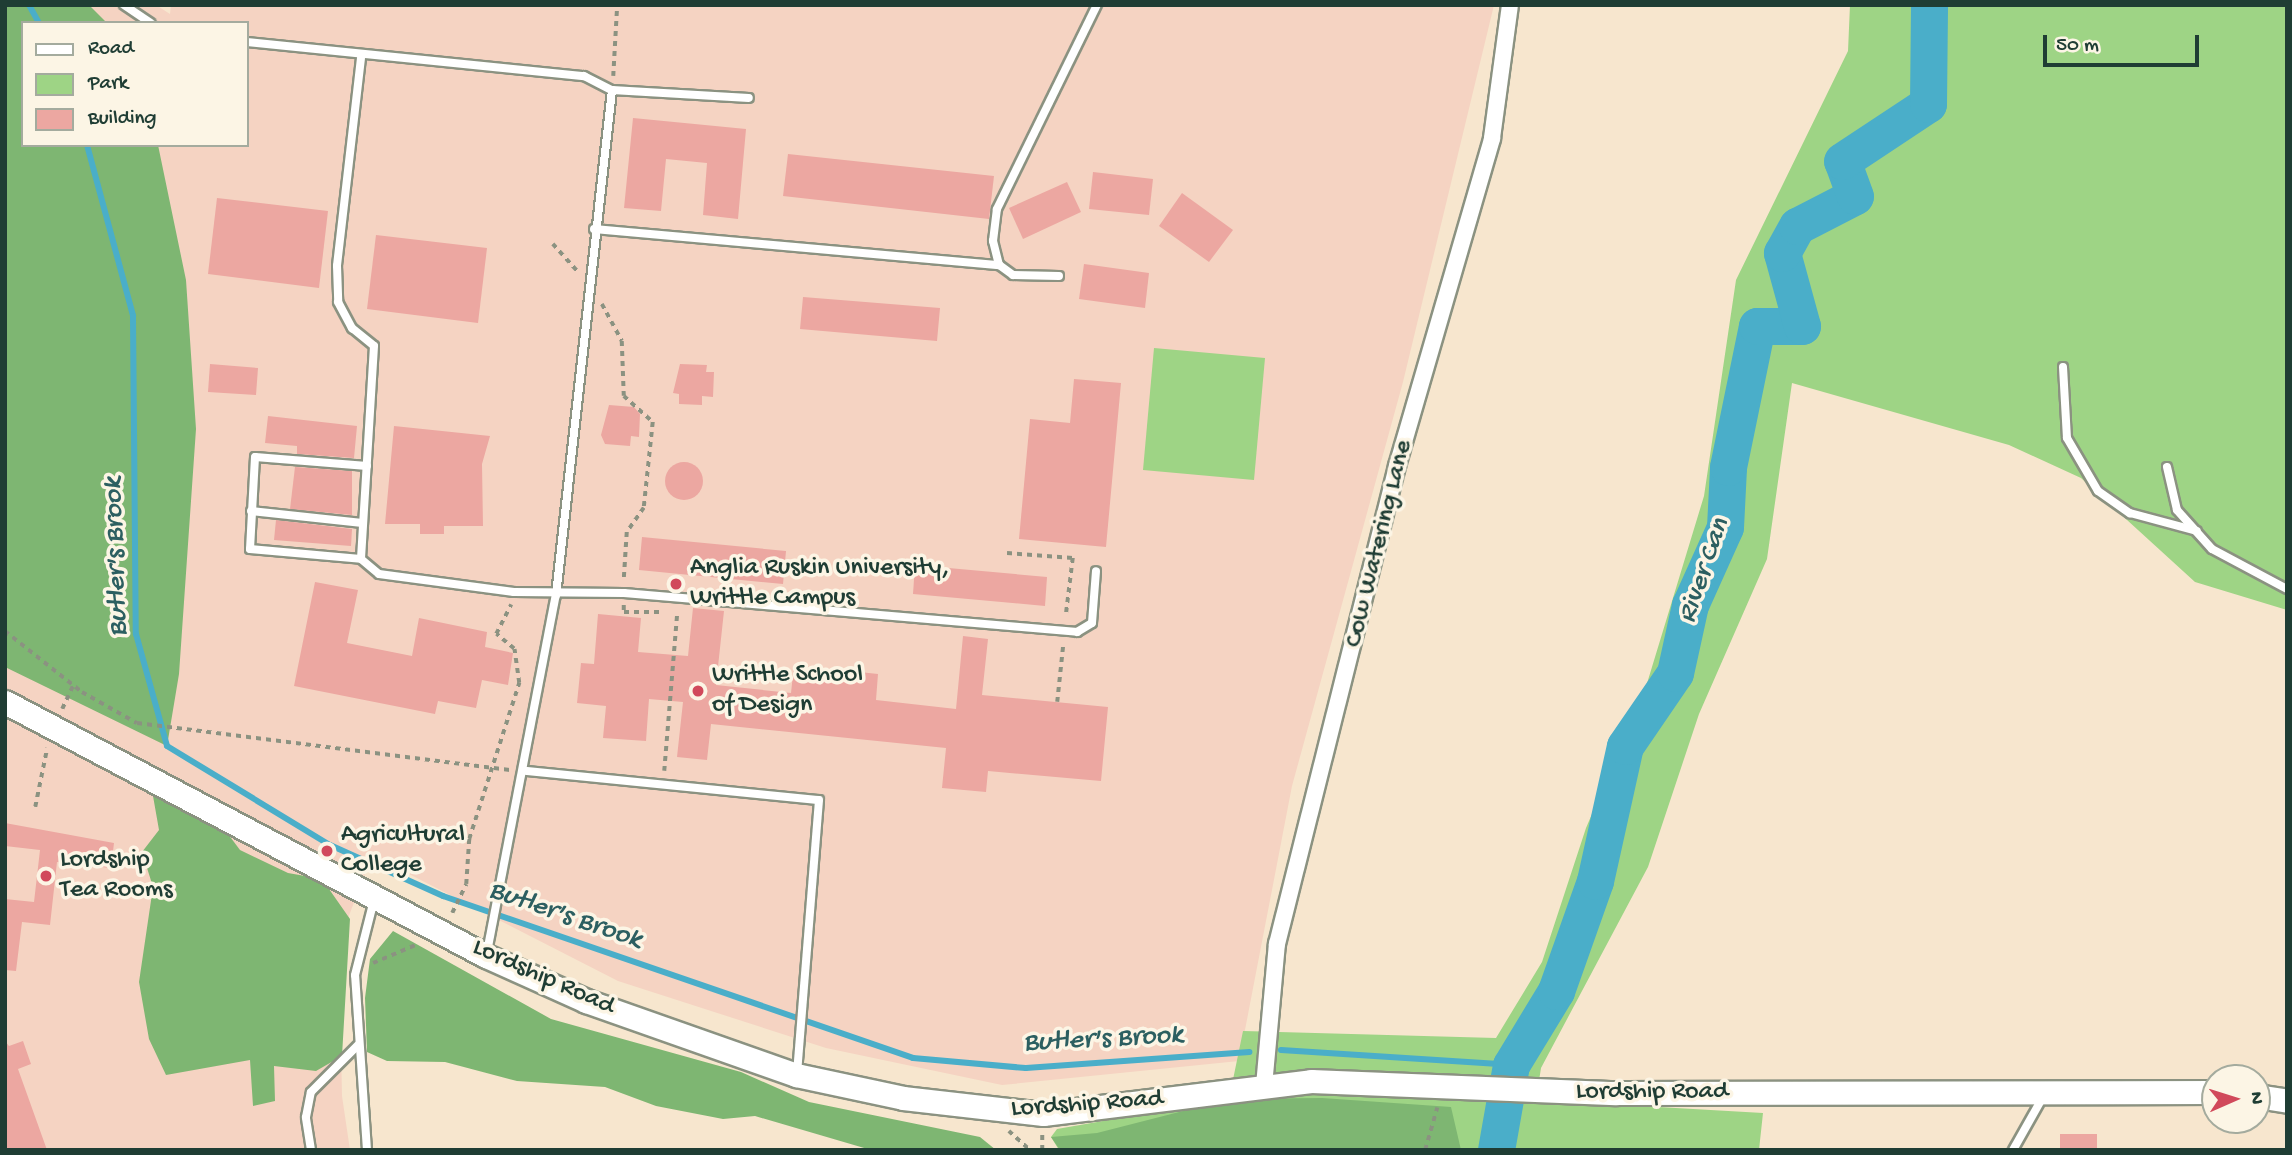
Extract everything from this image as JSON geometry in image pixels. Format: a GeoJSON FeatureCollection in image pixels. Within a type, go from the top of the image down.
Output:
{"type":"FeatureCollection","features":[{"type":"Feature","properties":{"kind":"street","name":"Cow Watering Lane"},"geometry":{"type":"LineString","coordinates":[[1264,1086],[1277,944],[1397,466],[1492,138],[1510,5]]}},
{"type":"Feature","properties":{"kind":"street","name":"Lordship Road"},"geometry":{"type":"LineString","coordinates":[[5,702],[378,895],[486,956],[586,1001],[796,1075],[903,1098],[1043,1114],[1311,1081],[1530,1092],[2201,1092]]}},
{"type":"Feature","properties":{"kind":"lane"},"geometry":{"type":"LineString","coordinates":[[124,5],[149,21]]}},
{"type":"Feature","properties":{"kind":"lane"},"geometry":{"type":"LineString","coordinates":[[999,265],[993,241],[997,209],[1097,5]]}},
{"type":"Feature","properties":{"kind":"lane"},"geometry":{"type":"LineString","coordinates":[[248,42],[361,58],[584,76],[612,90],[749,98]]}},
{"type":"Feature","properties":{"kind":"lane"},"geometry":{"type":"LineString","coordinates":[[361,58],[337,266],[338,302],[352,328],[374,346],[361,559]]}},
{"type":"Feature","properties":{"kind":"lane"},"geometry":{"type":"LineString","coordinates":[[486,956],[526,771],[556,595],[594,229],[612,90]]}},
{"type":"Feature","properties":{"kind":"lane"},"geometry":{"type":"LineString","coordinates":[[594,229],[999,265],[1013,275],[1059,276]]}},
{"type":"Feature","properties":{"kind":"lane"},"geometry":{"type":"LineString","coordinates":[[2063,367],[2067,438],[2098,491],[2130,513],[2197,531]]}},
{"type":"Feature","properties":{"kind":"lane"},"geometry":{"type":"LineString","coordinates":[[368,466],[255,457],[250,549],[361,559],[379,575],[514,592],[556,595],[624,593],[1064,631],[1092,623],[1096,571]]}},
{"type":"Feature","properties":{"kind":"lane"},"geometry":{"type":"LineString","coordinates":[[2167,467],[2177,510],[2197,531],[2256,578],[2287,589]]}},
{"type":"Feature","properties":{"kind":"lane"},"geometry":{"type":"LineString","coordinates":[[251,511],[362,523]]}},
{"type":"Feature","properties":{"kind":"lane"},"geometry":{"type":"LineString","coordinates":[[526,771],[819,800],[796,1075]]}},
{"type":"Feature","properties":{"kind":"lane"},"geometry":{"type":"LineString","coordinates":[[367,1150],[358,1045],[357,950],[378,895]]}},
{"type":"Feature","properties":{"kind":"lane"},"geometry":{"type":"LineString","coordinates":[[311,1150],[306,1117],[312,1092],[358,1045]]}},
{"type":"Feature","properties":{"kind":"lane"},"geometry":{"type":"LineString","coordinates":[[2013,1150],[2045,1094]]}},
{"type":"Feature","properties":{"kind":"path"},"geometry":{"type":"LineString","coordinates":[[612,90],[617,5]]}},
{"type":"Feature","properties":{"kind":"path"},"geometry":{"type":"LineString","coordinates":[[554,244],[589,283],[622,341],[624,396],[653,422],[644,508],[627,532],[624,612],[677,613]]}},
{"type":"Feature","properties":{"kind":"path"},"geometry":{"type":"LineString","coordinates":[[1007,553],[1073,558],[1057,702]]}},
{"type":"Feature","properties":{"kind":"path"},"geometry":{"type":"LineString","coordinates":[[454,908],[462,893],[468,839],[519,682],[513,649],[496,634],[514,592]]}},
{"type":"Feature","properties":{"kind":"path"},"geometry":{"type":"LineString","coordinates":[[663,784],[677,613],[681,598]]}},
{"type":"Feature","properties":{"kind":"path"},"geometry":{"type":"LineString","coordinates":[[5,631],[82,692],[137,723],[492,769],[526,771]]}},
{"type":"Feature","properties":{"kind":"path"},"geometry":{"type":"LineString","coordinates":[[367,953],[367,965],[426,941],[416,936]]}},
{"type":"Feature","properties":{"kind":"path"},"geometry":{"type":"LineString","coordinates":[[1425,1150],[1438,1089]]}},
{"type":"Feature","properties":{"kind":"shaded area","name":"Anglia Ruskin University, Writtle Campus"},"geometry":{"type":"Polygon","coordinates":[[[5,5],[156,5],[170,14],[171,5],[1494,5],[1403,382],[1292,786],[1239,1061],[1002,1085],[826,1048],[618,981],[372,855],[339,942],[342,1096],[350,1150],[5,1150],[5,5]]]}},
{"type":"Feature","properties":{"kind":"green space"},"geometry":{"type":"Polygon","coordinates":[[[5,5],[89,5],[105,21],[21,21],[21,147],[158,147],[186,280],[196,429],[179,674],[167,746],[5,667],[5,5]]]}},
{"type":"Feature","properties":{"kind":"green space"},"geometry":{"type":"Polygon","coordinates":[[[1850,5],[2287,5],[2287,610],[2195,582],[2081,478],[2009,445],[1792,383],[1767,559],[1699,714],[1648,867],[1541,1068],[1536,1100],[1763,1113],[1759,1150],[1059,1150],[1051,1137],[1057,1129],[1229,1099],[1243,1031],[1496,1038],[1542,962],[1586,828],[1645,690],[1704,496],[1736,280],[1848,51],[1850,5]]]}},
{"type":"Feature","properties":{"kind":"green space"},"geometry":{"type":"Polygon","coordinates":[[[1154,348],[1265,358],[1254,480],[1143,470],[1154,348]]]}},
{"type":"Feature","properties":{"kind":"green space"},"geometry":{"type":"Polygon","coordinates":[[[153,796],[225,830],[240,850],[288,873],[322,879],[350,919],[342,1056],[316,1071],[274,1066],[275,1101],[253,1106],[250,1060],[166,1075],[149,1039],[139,982],[153,887],[142,852],[159,830],[153,796]]]}},
{"type":"Feature","properties":{"kind":"green space"},"geometry":{"type":"Polygon","coordinates":[[[393,931],[551,1019],[741,1072],[809,1102],[980,1137],[996,1150],[871,1150],[755,1116],[723,1119],[656,1106],[605,1087],[517,1081],[445,1062],[387,1061],[367,1052],[365,998],[370,959],[393,931]]]}},
{"type":"Feature","properties":{"kind":"green space"},"geometry":{"type":"Polygon","coordinates":[[[1322,1098],[1451,1107],[1461,1150],[1060,1150],[1051,1137],[1097,1133],[1230,1099],[1322,1098]]]}},
{"type":"Feature","properties":{"kind":"building"},"geometry":{"type":"Polygon","coordinates":[[[633,118],[746,129],[738,219],[703,215],[707,163],[666,159],[661,211],[624,208],[633,118]]]}},
{"type":"Feature","properties":{"kind":"building"},"geometry":{"type":"Polygon","coordinates":[[[788,154],[994,176],[989,219],[783,196],[788,154]]]}},
{"type":"Feature","properties":{"kind":"building"},"geometry":{"type":"Polygon","coordinates":[[[1093,172],[1153,179],[1149,215],[1089,209],[1093,172]]]}},
{"type":"Feature","properties":{"kind":"building"},"geometry":{"type":"Polygon","coordinates":[[[1067,182],[1081,212],[1023,239],[1009,208],[1067,182]]]}},
{"type":"Feature","properties":{"kind":"building"},"geometry":{"type":"Polygon","coordinates":[[[1182,193],[1233,230],[1209,262],[1159,226],[1182,193]]]}},
{"type":"Feature","properties":{"kind":"building"},"geometry":{"type":"Polygon","coordinates":[[[217,198],[328,211],[319,288],[208,274],[217,198]]]}},
{"type":"Feature","properties":{"kind":"building"},"geometry":{"type":"Polygon","coordinates":[[[376,235],[487,248],[478,323],[367,309],[376,235]]]}},
{"type":"Feature","properties":{"kind":"building"},"geometry":{"type":"Polygon","coordinates":[[[1084,264],[1149,273],[1145,308],[1079,299],[1084,264]]]}},
{"type":"Feature","properties":{"kind":"building"},"geometry":{"type":"Polygon","coordinates":[[[803,297],[940,308],[937,341],[800,329],[803,297]]]}},
{"type":"Feature","properties":{"kind":"building"},"geometry":{"type":"Polygon","coordinates":[[[210,364],[258,368],[256,395],[208,392],[210,364]]]}},
{"type":"Feature","properties":{"kind":"building"},"geometry":{"type":"Polygon","coordinates":[[[680,364],[707,365],[706,372],[714,372],[713,397],[702,396],[702,405],[679,404],[679,394],[673,393],[680,364]]]}},
{"type":"Feature","properties":{"kind":"building"},"geometry":{"type":"Polygon","coordinates":[[[1074,379],[1121,383],[1106,547],[1019,539],[1030,419],[1070,423],[1074,379]]]}},
{"type":"Feature","properties":{"kind":"building"},"geometry":{"type":"Polygon","coordinates":[[[609,405],[634,407],[640,414],[639,437],[631,436],[630,446],[605,444],[601,435],[609,405]]]}},
{"type":"Feature","properties":{"kind":"building"},"geometry":{"type":"Polygon","coordinates":[[[268,416],[357,426],[354,458],[297,454],[297,446],[265,443],[268,416]]]}},
{"type":"Feature","properties":{"kind":"building"},"geometry":{"type":"Polygon","coordinates":[[[394,426],[490,436],[482,464],[483,526],[444,526],[444,534],[420,534],[420,524],[385,524],[394,426]]]}},
{"type":"Feature","properties":{"kind":"building"},"geometry":{"type":"Polygon","coordinates":[[[684,462],[698,467],[703,481],[698,495],[684,500],[670,495],[665,481],[670,467],[684,462]]]}},
{"type":"Feature","properties":{"kind":"building"},"geometry":{"type":"Polygon","coordinates":[[[295,467],[352,471],[352,515],[290,509],[295,467]]]}},
{"type":"Feature","properties":{"kind":"building"},"geometry":{"type":"Polygon","coordinates":[[[276,520],[352,529],[351,546],[274,540],[276,520]]]}},
{"type":"Feature","properties":{"kind":"building"},"geometry":{"type":"Polygon","coordinates":[[[642,537],[786,551],[783,584],[639,570],[642,537]]]}},
{"type":"Feature","properties":{"kind":"building"},"geometry":{"type":"Polygon","coordinates":[[[915,565],[1047,577],[1045,606],[913,594],[915,565]]]}},
{"type":"Feature","properties":{"kind":"building"},"geometry":{"type":"Polygon","coordinates":[[[315,582],[358,590],[347,643],[412,656],[419,618],[487,632],[485,647],[513,653],[508,685],[482,680],[476,708],[438,701],[435,714],[294,686],[315,582]]]}},
{"type":"Feature","properties":{"kind":"building"},"geometry":{"type":"Polygon","coordinates":[[[693,608],[724,611],[716,685],[791,693],[794,665],[878,674],[876,700],[956,709],[963,636],[988,639],[982,695],[1108,707],[1101,781],[988,771],[986,792],[942,788],[946,748],[711,724],[707,760],[677,757],[683,702],[649,699],[646,741],[603,738],[606,706],[577,703],[581,663],[594,664],[598,614],[641,618],[638,652],[688,656],[693,608]]]}},
{"type":"Feature","properties":{"kind":"building"},"geometry":{"type":"Polygon","coordinates":[[[5,823],[114,843],[111,868],[57,862],[50,925],[22,922],[16,971],[5,970],[5,899],[34,902],[40,850],[5,846],[5,823]]]}},
{"type":"Feature","properties":{"kind":"building"},"geometry":{"type":"Polygon","coordinates":[[[5,1041],[9,1046],[23,1041],[31,1064],[18,1069],[47,1150],[5,1150],[5,1041]]]}},
{"type":"Feature","properties":{"kind":"building"},"geometry":{"type":"Polygon","coordinates":[[[2060,1134],[2097,1134],[2097,1150],[2060,1150],[2060,1134]]]}},
{"type":"Feature","properties":{"kind":"waterway","name":"Butler's Brook"},"geometry":{"type":"LineString","coordinates":[[29,5],[38,21]]}},
{"type":"Feature","properties":{"kind":"waterway","name":"River Can"},"geometry":{"type":"LineString","coordinates":[[1496,1150],[1511,1065],[1556,991],[1595,881],[1625,746],[1675,673],[1690,605],[1725,527],[1728,467],[1757,326],[1802,326],[1782,253],[1797,226],[1855,196],[1842,161],[1928,104],[1929,5]]}},
{"type":"Feature","properties":{"kind":"waterway","name":"Butler's Brook"},"geometry":{"type":"LineString","coordinates":[[88,147],[133,316],[136,634],[167,746],[330,845],[443,896],[913,1058],[1026,1068],[1249,1052]]}},
{"type":"Feature","properties":{"kind":"waterway","name":"Butler's Brook"},"geometry":{"type":"LineString","coordinates":[[1281,1050],[1511,1065]]}},
{"type":"Feature","properties":{"kind":"place","name":"Anglia Ruskin University, Writtle Campus"},"geometry":{"type":"Point","coordinates":[676,584]}},
{"type":"Feature","properties":{"kind":"place","name":"Writtle School of Design"},"geometry":{"type":"Point","coordinates":[698,691]}},
{"type":"Feature","properties":{"kind":"place","name":"Agricultural College"},"geometry":{"type":"Point","coordinates":[327,851]}},
{"type":"Feature","properties":{"kind":"place","name":"Lordship Tea Rooms"},"geometry":{"type":"Point","coordinates":[46,876]}}]}
